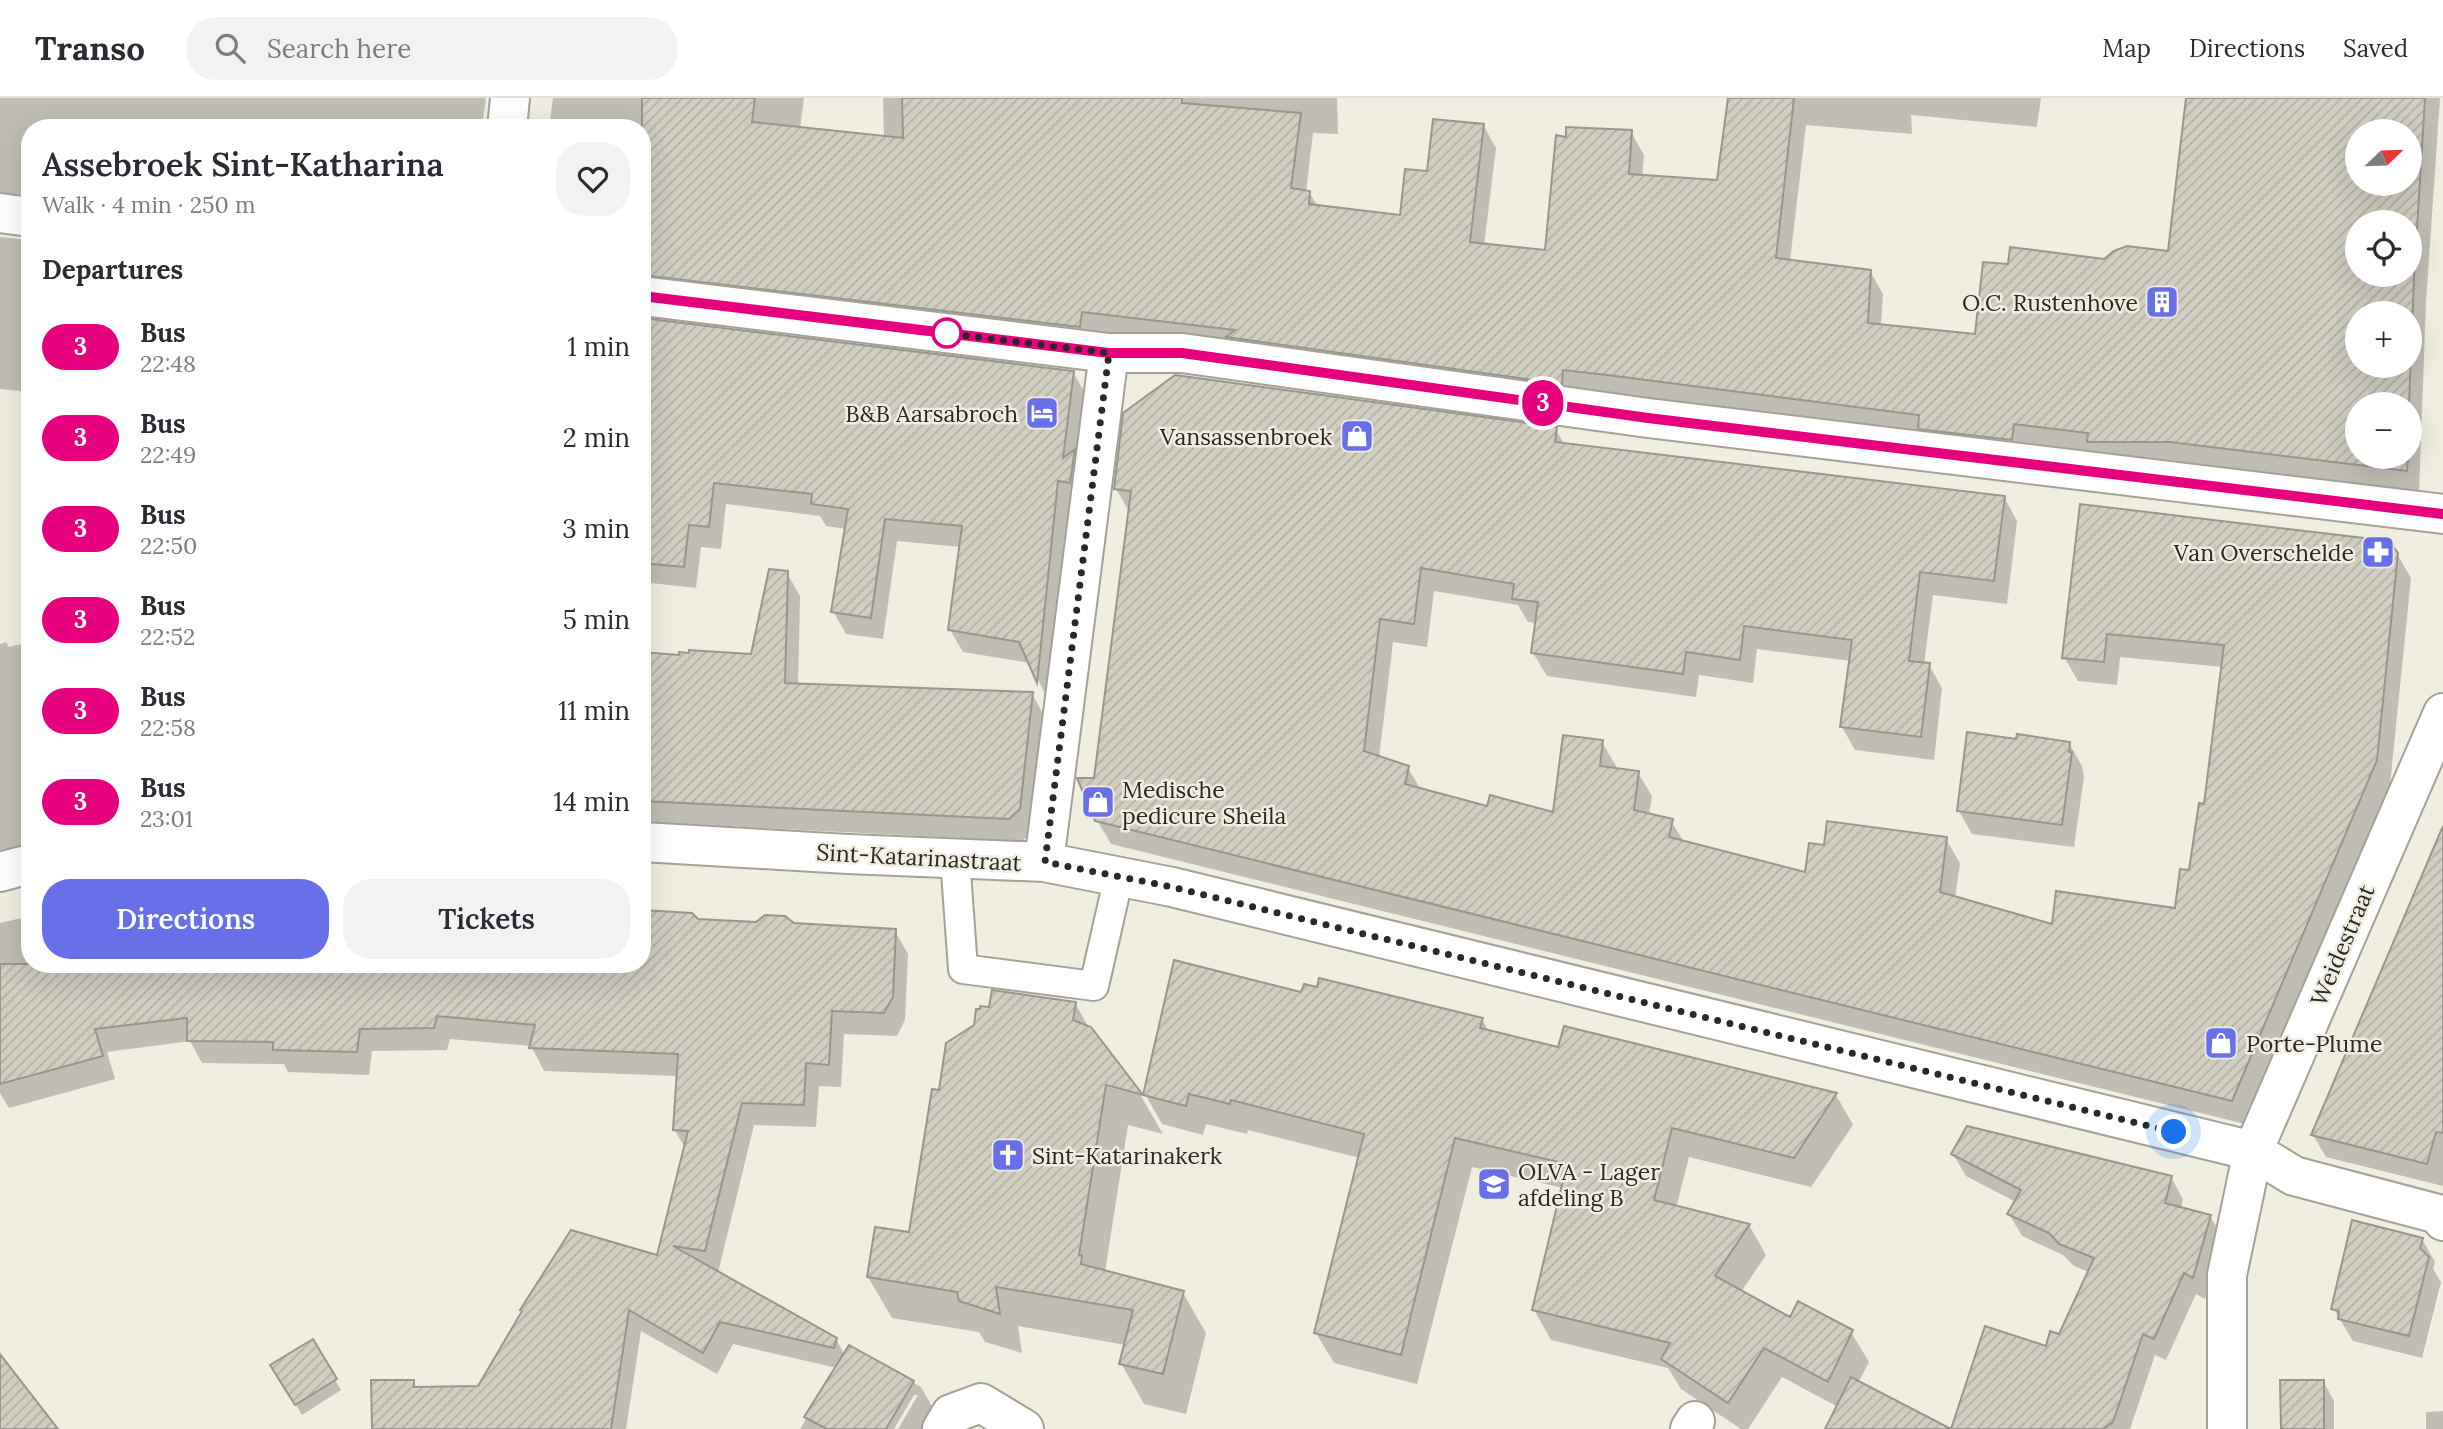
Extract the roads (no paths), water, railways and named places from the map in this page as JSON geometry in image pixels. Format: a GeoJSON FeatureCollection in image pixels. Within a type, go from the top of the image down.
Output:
{"type":"FeatureCollection","features":[{"type":"Feature","properties":{"kind":"street"},"geometry":{"type":"LineString","coordinates":[[507,119],[510,98]]}},
{"type":"Feature","properties":{"kind":"street"},"geometry":{"type":"LineString","coordinates":[[0,213],[21,216]]}},
{"type":"Feature","properties":{"kind":"street"},"geometry":{"type":"LineString","coordinates":[[651,297],[1109,353],[1182,353],[1648,418],[2443,514]]}},
{"type":"Feature","properties":{"kind":"street"},"geometry":{"type":"LineString","coordinates":[[1045,862],[1109,353]]}},
{"type":"Feature","properties":{"kind":"street","name":"Weidestraat"},"geometry":{"type":"LineString","coordinates":[[2227,1429],[2227,1275],[2253,1151],[2443,713]]}},
{"type":"Feature","properties":{"kind":"street","name":"Sint-Katarinastraat"},"geometry":{"type":"LineString","coordinates":[[651,842],[1045,862],[1186,890],[2253,1151],[2294,1176],[2438,1214],[2443,1221]]}},
{"type":"Feature","properties":{"kind":"street"},"geometry":{"type":"LineString","coordinates":[[0,872],[21,866]]}},
{"type":"Feature","properties":{"kind":"street"},"geometry":{"type":"LineString","coordinates":[[942,1429],[951,1414],[981,1403],[1024,1429]]}},
{"type":"Feature","properties":{"kind":"lane"},"geometry":{"type":"LineString","coordinates":[[955,858],[963,969],[1094,986],[1119,876]]}},
{"type":"Feature","properties":{"kind":"place","name":"O.C. Rustenhove"},"geometry":{"type":"Point","coordinates":[2162,302]}},
{"type":"Feature","properties":{"kind":"place","name":"B&B Aarsabroch"},"geometry":{"type":"Point","coordinates":[1042,413]}},
{"type":"Feature","properties":{"kind":"place","name":"Vansassenbroek"},"geometry":{"type":"Point","coordinates":[1357,436]}},
{"type":"Feature","properties":{"kind":"place","name":"Van Overschelde"},"geometry":{"type":"Point","coordinates":[2378,552]}},
{"type":"Feature","properties":{"kind":"place","name":"Medische pedicure Sheila"},"geometry":{"type":"Point","coordinates":[1098,802]}},
{"type":"Feature","properties":{"kind":"place","name":"Porte-Plume"},"geometry":{"type":"Point","coordinates":[2221,1043]}},
{"type":"Feature","properties":{"kind":"place","name":"Sint-Katarinakerk"},"geometry":{"type":"Point","coordinates":[1008,1155]}},
{"type":"Feature","properties":{"kind":"place","name":"OLVA - Lager afdeling B"},"geometry":{"type":"Point","coordinates":[1494,1184]}}]}
